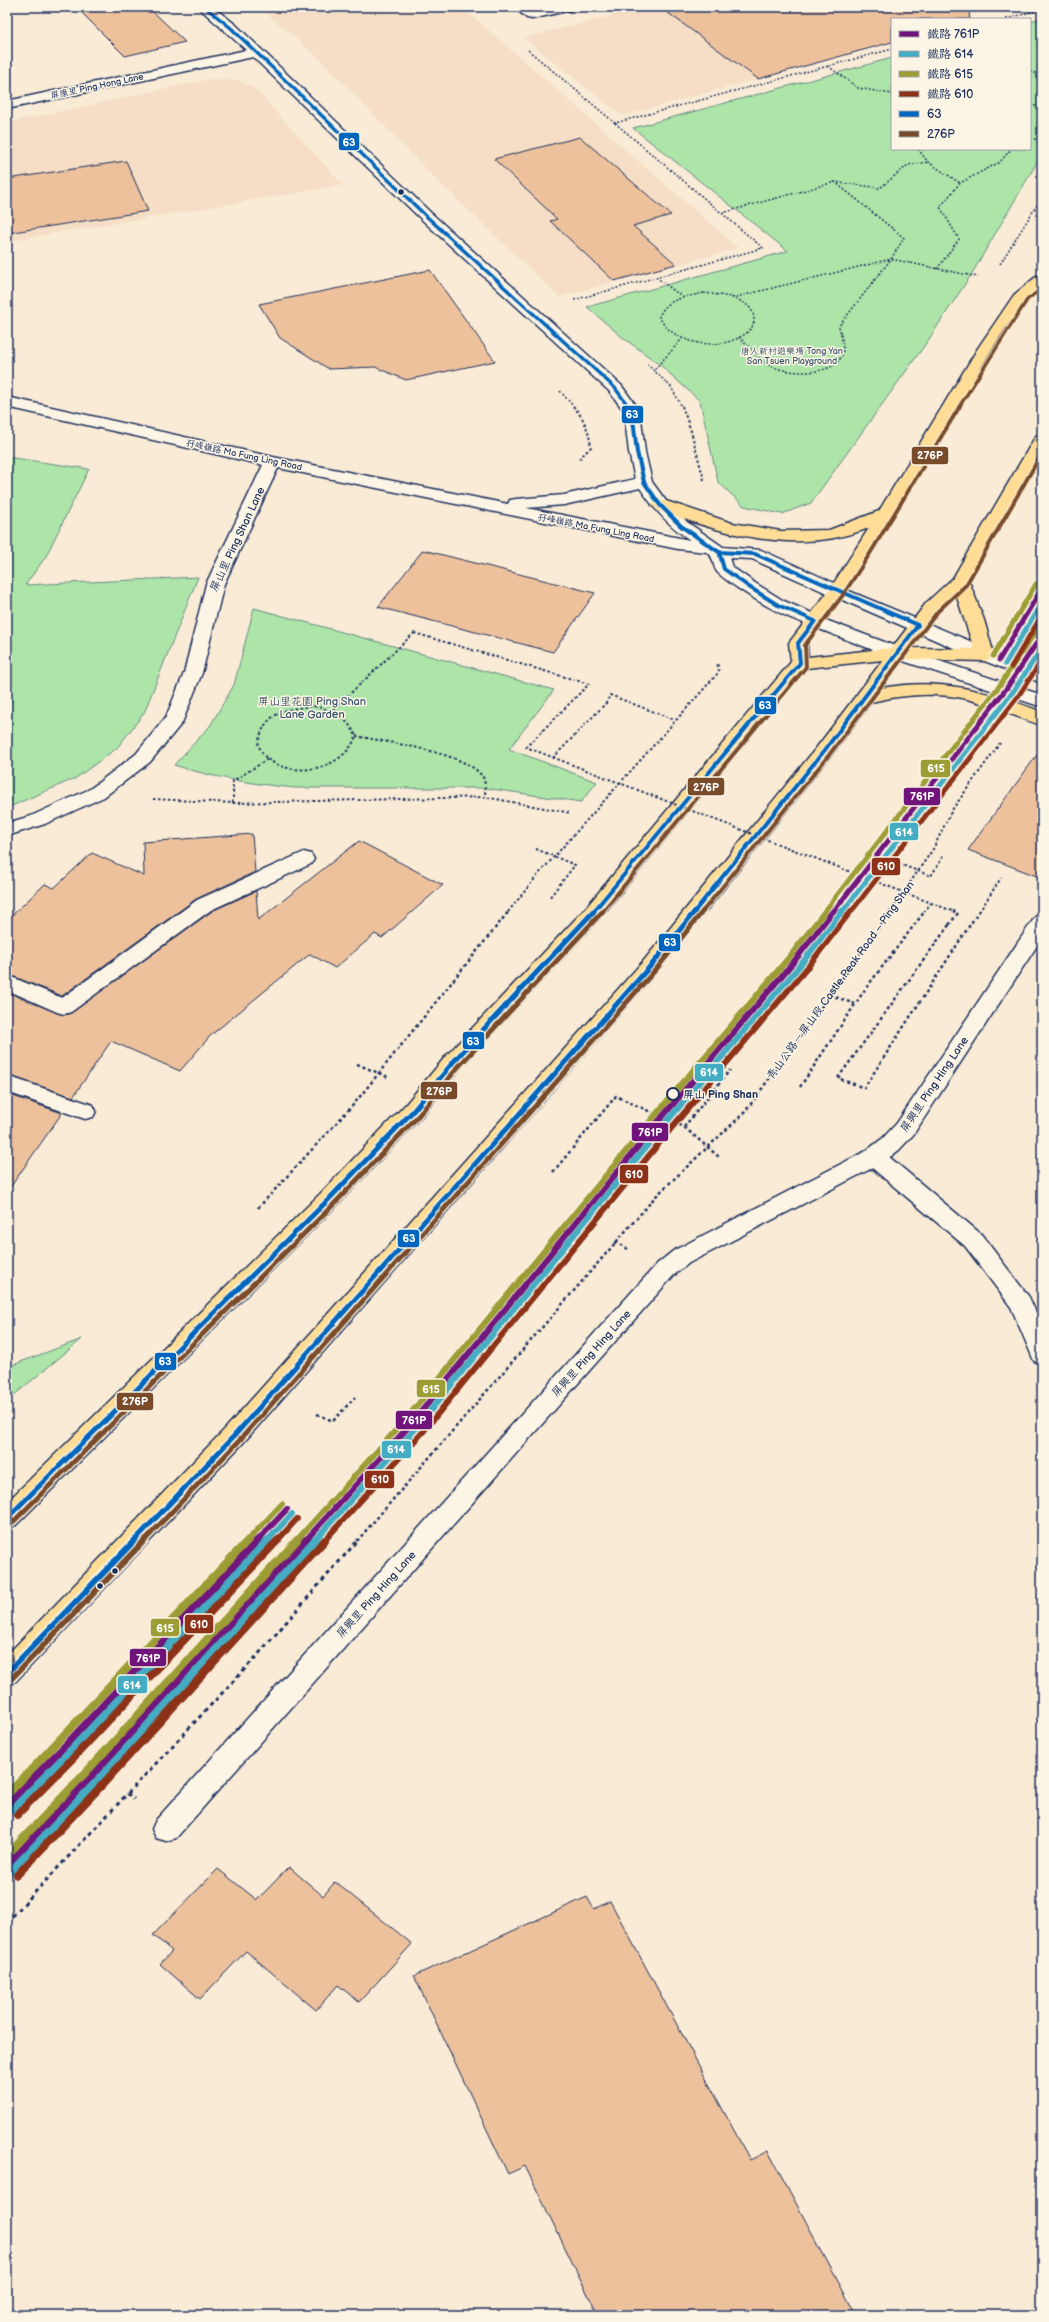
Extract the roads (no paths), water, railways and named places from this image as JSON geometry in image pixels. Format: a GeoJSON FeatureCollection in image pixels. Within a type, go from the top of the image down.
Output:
{"type":"FeatureCollection","features":[{"type":"Feature","properties":{"kind":"main road"},"geometry":{"type":"LineString","coordinates":[[800,663],[798,643],[837,591],[887,514],[998,330],[1022,295],[1042,278]]}},
{"type":"Feature","properties":{"kind":"main road"},"geometry":{"type":"LineString","coordinates":[[7,1673],[234,1436],[653,962],[865,697],[933,606],[960,581],[1042,439]]}},
{"type":"Feature","properties":{"kind":"main road"},"geometry":{"type":"LineString","coordinates":[[660,505],[716,525],[752,534],[791,536],[828,535],[859,526],[887,514]]}},
{"type":"Feature","properties":{"kind":"main road"},"geometry":{"type":"LineString","coordinates":[[7,1518],[328,1200],[414,1110],[454,1061],[591,915],[800,663],[897,653],[985,656],[975,620],[960,581]]}},
{"type":"Feature","properties":{"kind":"main road"},"geometry":{"type":"LineString","coordinates":[[865,697],[890,692],[920,689],[952,690],[1042,719]]}},
{"type":"Feature","properties":{"kind":"street"},"geometry":{"type":"LineString","coordinates":[[205,7],[257,52],[424,215],[615,388],[632,411],[636,432],[637,452],[644,482],[660,505],[681,526],[715,550],[724,568],[749,587],[778,605],[815,621],[897,653],[1042,701]]}},
{"type":"Feature","properties":{"kind":"street"},"geometry":{"type":"LineString","coordinates":[[521,7],[532,15],[566,7]]}},
{"type":"Feature","properties":{"kind":"street","name":"屏康里 Ping Hong Lane"},"geometry":{"type":"LineString","coordinates":[[7,105],[257,52]]}},
{"type":"Feature","properties":{"kind":"street","name":"孖峰嶺路 Ma Fung Ling Road"},"geometry":{"type":"LineString","coordinates":[[7,402],[273,462],[678,544],[755,554],[985,656],[1042,677]]}},
{"type":"Feature","properties":{"kind":"street","name":"屏山里 Ping Shan Lane"},"geometry":{"type":"LineString","coordinates":[[7,830],[38,820],[97,792],[143,758],[175,718],[193,673],[215,584],[273,462]]}},
{"type":"Feature","properties":{"kind":"street","name":"孖峰嶺路 Ma Fung Ling Road"},"geometry":{"type":"LineString","coordinates":[[481,504],[525,504],[564,500],[644,482]]}},
{"type":"Feature","properties":{"kind":"street"},"geometry":{"type":"LineString","coordinates":[[7,982],[64,1008],[204,905],[304,859]]}},
{"type":"Feature","properties":{"kind":"street","name":"屏興里 Ping Hing Lane"},"geometry":{"type":"LineString","coordinates":[[166,1829],[665,1270],[681,1257],[874,1157],[891,1144],[905,1129],[1042,922]]}},
{"type":"Feature","properties":{"kind":"street"},"geometry":{"type":"LineString","coordinates":[[7,1084],[85,1111]]}},
{"type":"Feature","properties":{"kind":"street"},"geometry":{"type":"LineString","coordinates":[[874,1157],[973,1240],[1021,1303],[1042,1354]]}},
{"type":"Feature","properties":{"kind":"rail line","name":"615"},"geometry":{"type":"LineString","coordinates":[[993,656],[1036,584]]}},
{"type":"Feature","properties":{"kind":"rail line","name":"761P"},"geometry":{"type":"LineString","coordinates":[[999,660],[1042,588]]}},
{"type":"Feature","properties":{"kind":"rail line","name":"614"},"geometry":{"type":"LineString","coordinates":[[1005,664],[1042,602]]}},
{"type":"Feature","properties":{"kind":"rail line","name":"610"},"geometry":{"type":"LineString","coordinates":[[1011,667],[1042,615]]}},
{"type":"Feature","properties":{"kind":"rail line","name":"615"},"geometry":{"type":"LineString","coordinates":[[7,1855],[89,1769],[406,1419],[658,1112],[791,955],[1000,685],[1036,631]]}},
{"type":"Feature","properties":{"kind":"rail line","name":"761P"},"geometry":{"type":"LineString","coordinates":[[7,1865],[94,1774],[411,1424],[663,1116],[796,959],[1006,689],[1042,635]]}},
{"type":"Feature","properties":{"kind":"rail line","name":"614"},"geometry":{"type":"LineString","coordinates":[[12,1870],[99,1779],[416,1428],[668,1120],[802,963],[1012,693],[1042,648]]}},
{"type":"Feature","properties":{"kind":"rail line","name":"610"},"geometry":{"type":"LineString","coordinates":[[17,1875],[104,1783],[422,1433],[674,1125],[807,968],[1017,698],[1042,660]]}},
{"type":"Feature","properties":{"kind":"rail line","name":"615"},"geometry":{"type":"LineString","coordinates":[[7,1795],[282,1504]]}},
{"type":"Feature","properties":{"kind":"rail line","name":"761P"},"geometry":{"type":"LineString","coordinates":[[7,1805],[68,1743],[287,1509]]}},
{"type":"Feature","properties":{"kind":"rail line","name":"614"},"geometry":{"type":"LineString","coordinates":[[12,1810],[73,1748],[292,1514]]}},
{"type":"Feature","properties":{"kind":"rail line","name":"610"},"geometry":{"type":"LineString","coordinates":[[17,1815],[78,1753],[297,1519]]}},
{"type":"Feature","properties":{"kind":"place","name":"屏山 Ping Shan"},"geometry":{"type":"Point","coordinates":[673,1094]}},
{"type":"Feature","properties":{"kind":"park label","name":"唐人新村遊樂場 Tong Yan San Tsuen Playground"},"geometry":{"type":"Point","coordinates":[792,356]}},
{"type":"Feature","properties":{"kind":"park label","name":"屏山里花園 Ping Shan Lane Garden"},"geometry":{"type":"Point","coordinates":[312,707]}}]}
